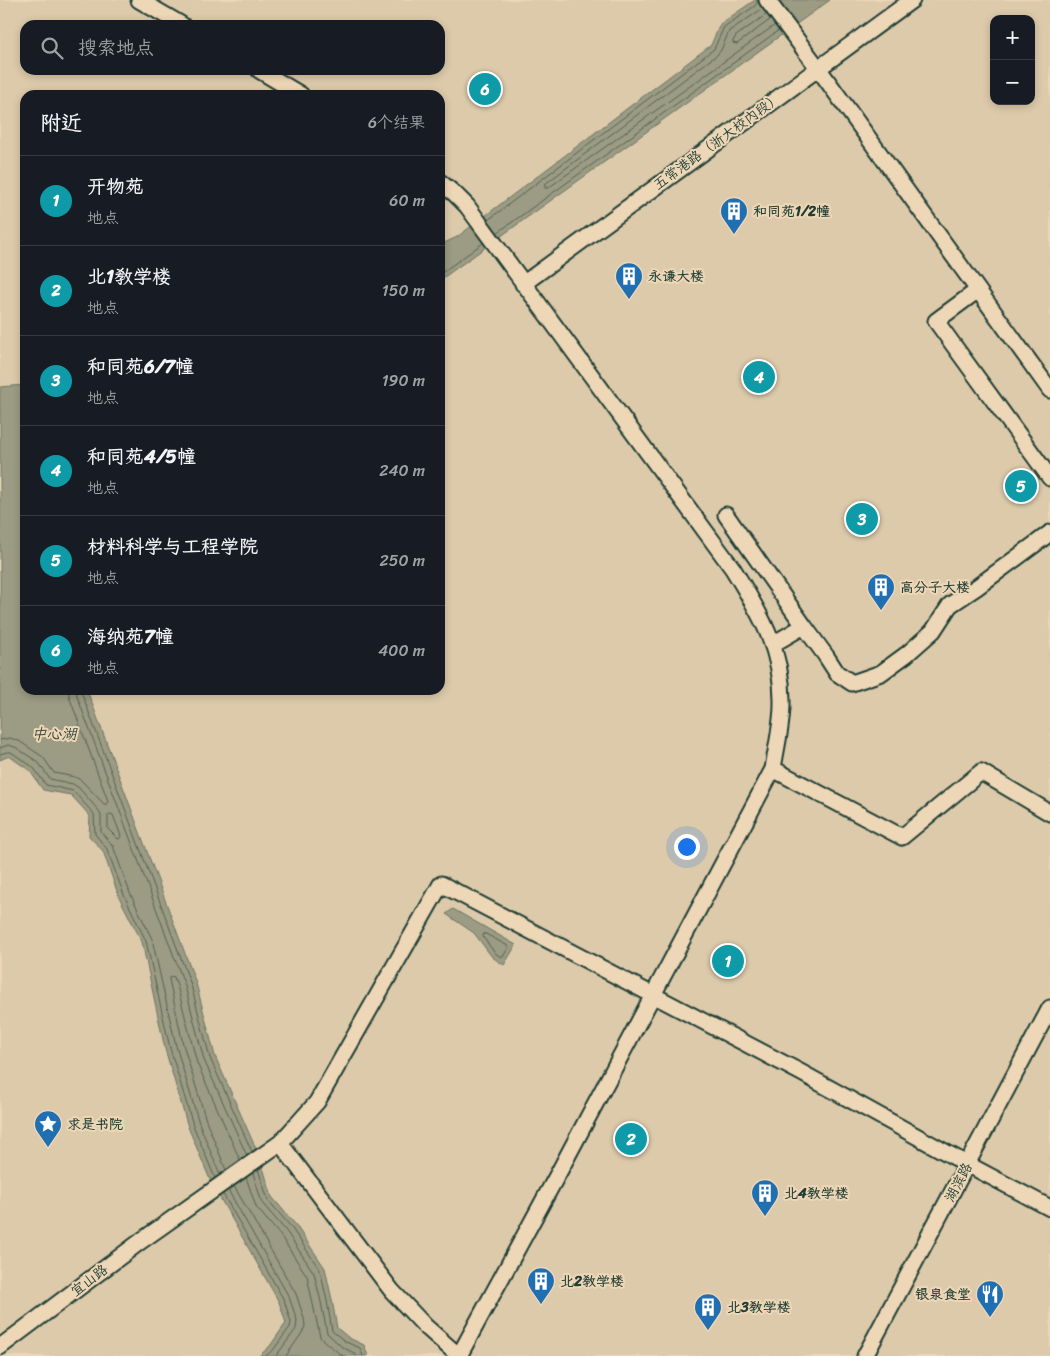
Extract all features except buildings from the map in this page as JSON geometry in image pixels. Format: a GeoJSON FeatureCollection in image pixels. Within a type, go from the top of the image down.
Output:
{"type":"FeatureCollection","features":[{"type":"Feature","properties":{"kind":"street"},"geometry":{"type":"LineString","coordinates":[[139,0],[173,20]]}},
{"type":"Feature","properties":{"kind":"street"},"geometry":{"type":"LineString","coordinates":[[767,0],[1050,390]]}},
{"type":"Feature","properties":{"kind":"street","name":"五常港路（浙大校内段）"},"geometry":{"type":"LineString","coordinates":[[523,284],[912,0]]}},
{"type":"Feature","properties":{"kind":"street"},"geometry":{"type":"LineString","coordinates":[[267,75],[293,90]]}},
{"type":"Feature","properties":{"kind":"street"},"geometry":{"type":"LineString","coordinates":[[276,1146],[392,1290],[425,1326],[459,1356],[773,769],[782,705],[781,679],[773,644],[753,602],[733,569],[507,260],[467,206],[445,186]]}},
{"type":"Feature","properties":{"kind":"street"},"geometry":{"type":"LineString","coordinates":[[978,290],[936,321],[1050,478]]}},
{"type":"Feature","properties":{"kind":"street"},"geometry":{"type":"LineString","coordinates":[[726,516],[837,673],[852,683],[881,673],[907,654],[933,631],[950,605],[1050,533]]}},
{"type":"Feature","properties":{"kind":"street"},"geometry":{"type":"LineString","coordinates":[[773,644],[804,626]]}},
{"type":"Feature","properties":{"kind":"street"},"geometry":{"type":"LineString","coordinates":[[773,769],[902,836],[981,772],[1050,812]]}},
{"type":"Feature","properties":{"kind":"street","name":"宜山路"},"geometry":{"type":"LineString","coordinates":[[0,1347],[180,1213],[276,1146],[317,1102],[441,884],[653,994]]}},
{"type":"Feature","properties":{"kind":"street"},"geometry":{"type":"LineString","coordinates":[[653,994],[1050,1208]]}},
{"type":"Feature","properties":{"kind":"street","name":"湖滨路"},"geometry":{"type":"LineString","coordinates":[[865,1356],[1050,1008]]}},
{"type":"Feature","properties":{"kind":"shaded area"},"geometry":{"type":"Polygon","coordinates":[[[0,0],[1050,0],[1050,1356],[0,1356],[0,0]]]}},
{"type":"Feature","properties":{"kind":"water"},"geometry":{"type":"Polygon","coordinates":[[[755,0],[830,0],[445,276],[445,243],[457,237],[711,45],[720,24],[755,0]]]}},
{"type":"Feature","properties":{"kind":"water","name":"中心湖"},"geometry":{"type":"Polygon","coordinates":[[[20,385],[20,695],[89,695],[196,983],[215,1056],[260,1158],[272,1197],[295,1224],[325,1268],[337,1328],[349,1338],[364,1345],[368,1356],[259,1356],[270,1346],[286,1323],[279,1302],[211,1182],[188,1127],[165,1049],[142,942],[119,897],[103,851],[89,836],[90,816],[71,795],[43,790],[30,771],[9,756],[0,760],[0,387],[20,385]]]}},
{"type":"Feature","properties":{"kind":"water"},"geometry":{"type":"Polygon","coordinates":[[[453,909],[516,945],[504,965],[492,957],[474,933],[446,914],[453,909]]]}},
{"type":"Feature","properties":{"kind":"place","name":"海纳苑7幢"},"geometry":{"type":"Point","coordinates":[485,89]}},
{"type":"Feature","properties":{"kind":"place","name":"和同苑1/2幢"},"geometry":{"type":"Point","coordinates":[734,235]}},
{"type":"Feature","properties":{"kind":"place","name":"永谦大楼"},"geometry":{"type":"Point","coordinates":[629,300]}},
{"type":"Feature","properties":{"kind":"place","name":"和同苑4/5幢"},"geometry":{"type":"Point","coordinates":[759,377]}},
{"type":"Feature","properties":{"kind":"place","name":"材料科学与工程学院"},"geometry":{"type":"Point","coordinates":[1021,486]}},
{"type":"Feature","properties":{"kind":"place","name":"和同苑6/7幢"},"geometry":{"type":"Point","coordinates":[862,519]}},
{"type":"Feature","properties":{"kind":"place","name":"高分子大楼"},"geometry":{"type":"Point","coordinates":[881,611]}},
{"type":"Feature","properties":{"kind":"place","name":"开物苑"},"geometry":{"type":"Point","coordinates":[728,961]}},
{"type":"Feature","properties":{"kind":"place","name":"北1教学楼"},"geometry":{"type":"Point","coordinates":[631,1139]}},
{"type":"Feature","properties":{"kind":"place","name":"求是书院"},"geometry":{"type":"Point","coordinates":[48,1148]}},
{"type":"Feature","properties":{"kind":"place","name":"北4教学楼"},"geometry":{"type":"Point","coordinates":[765,1217]}},
{"type":"Feature","properties":{"kind":"place","name":"北2教学楼"},"geometry":{"type":"Point","coordinates":[541,1305]}},
{"type":"Feature","properties":{"kind":"place","name":"银泉食堂"},"geometry":{"type":"Point","coordinates":[990,1318]}},
{"type":"Feature","properties":{"kind":"place","name":"北3教学楼"},"geometry":{"type":"Point","coordinates":[708,1331]}}]}
